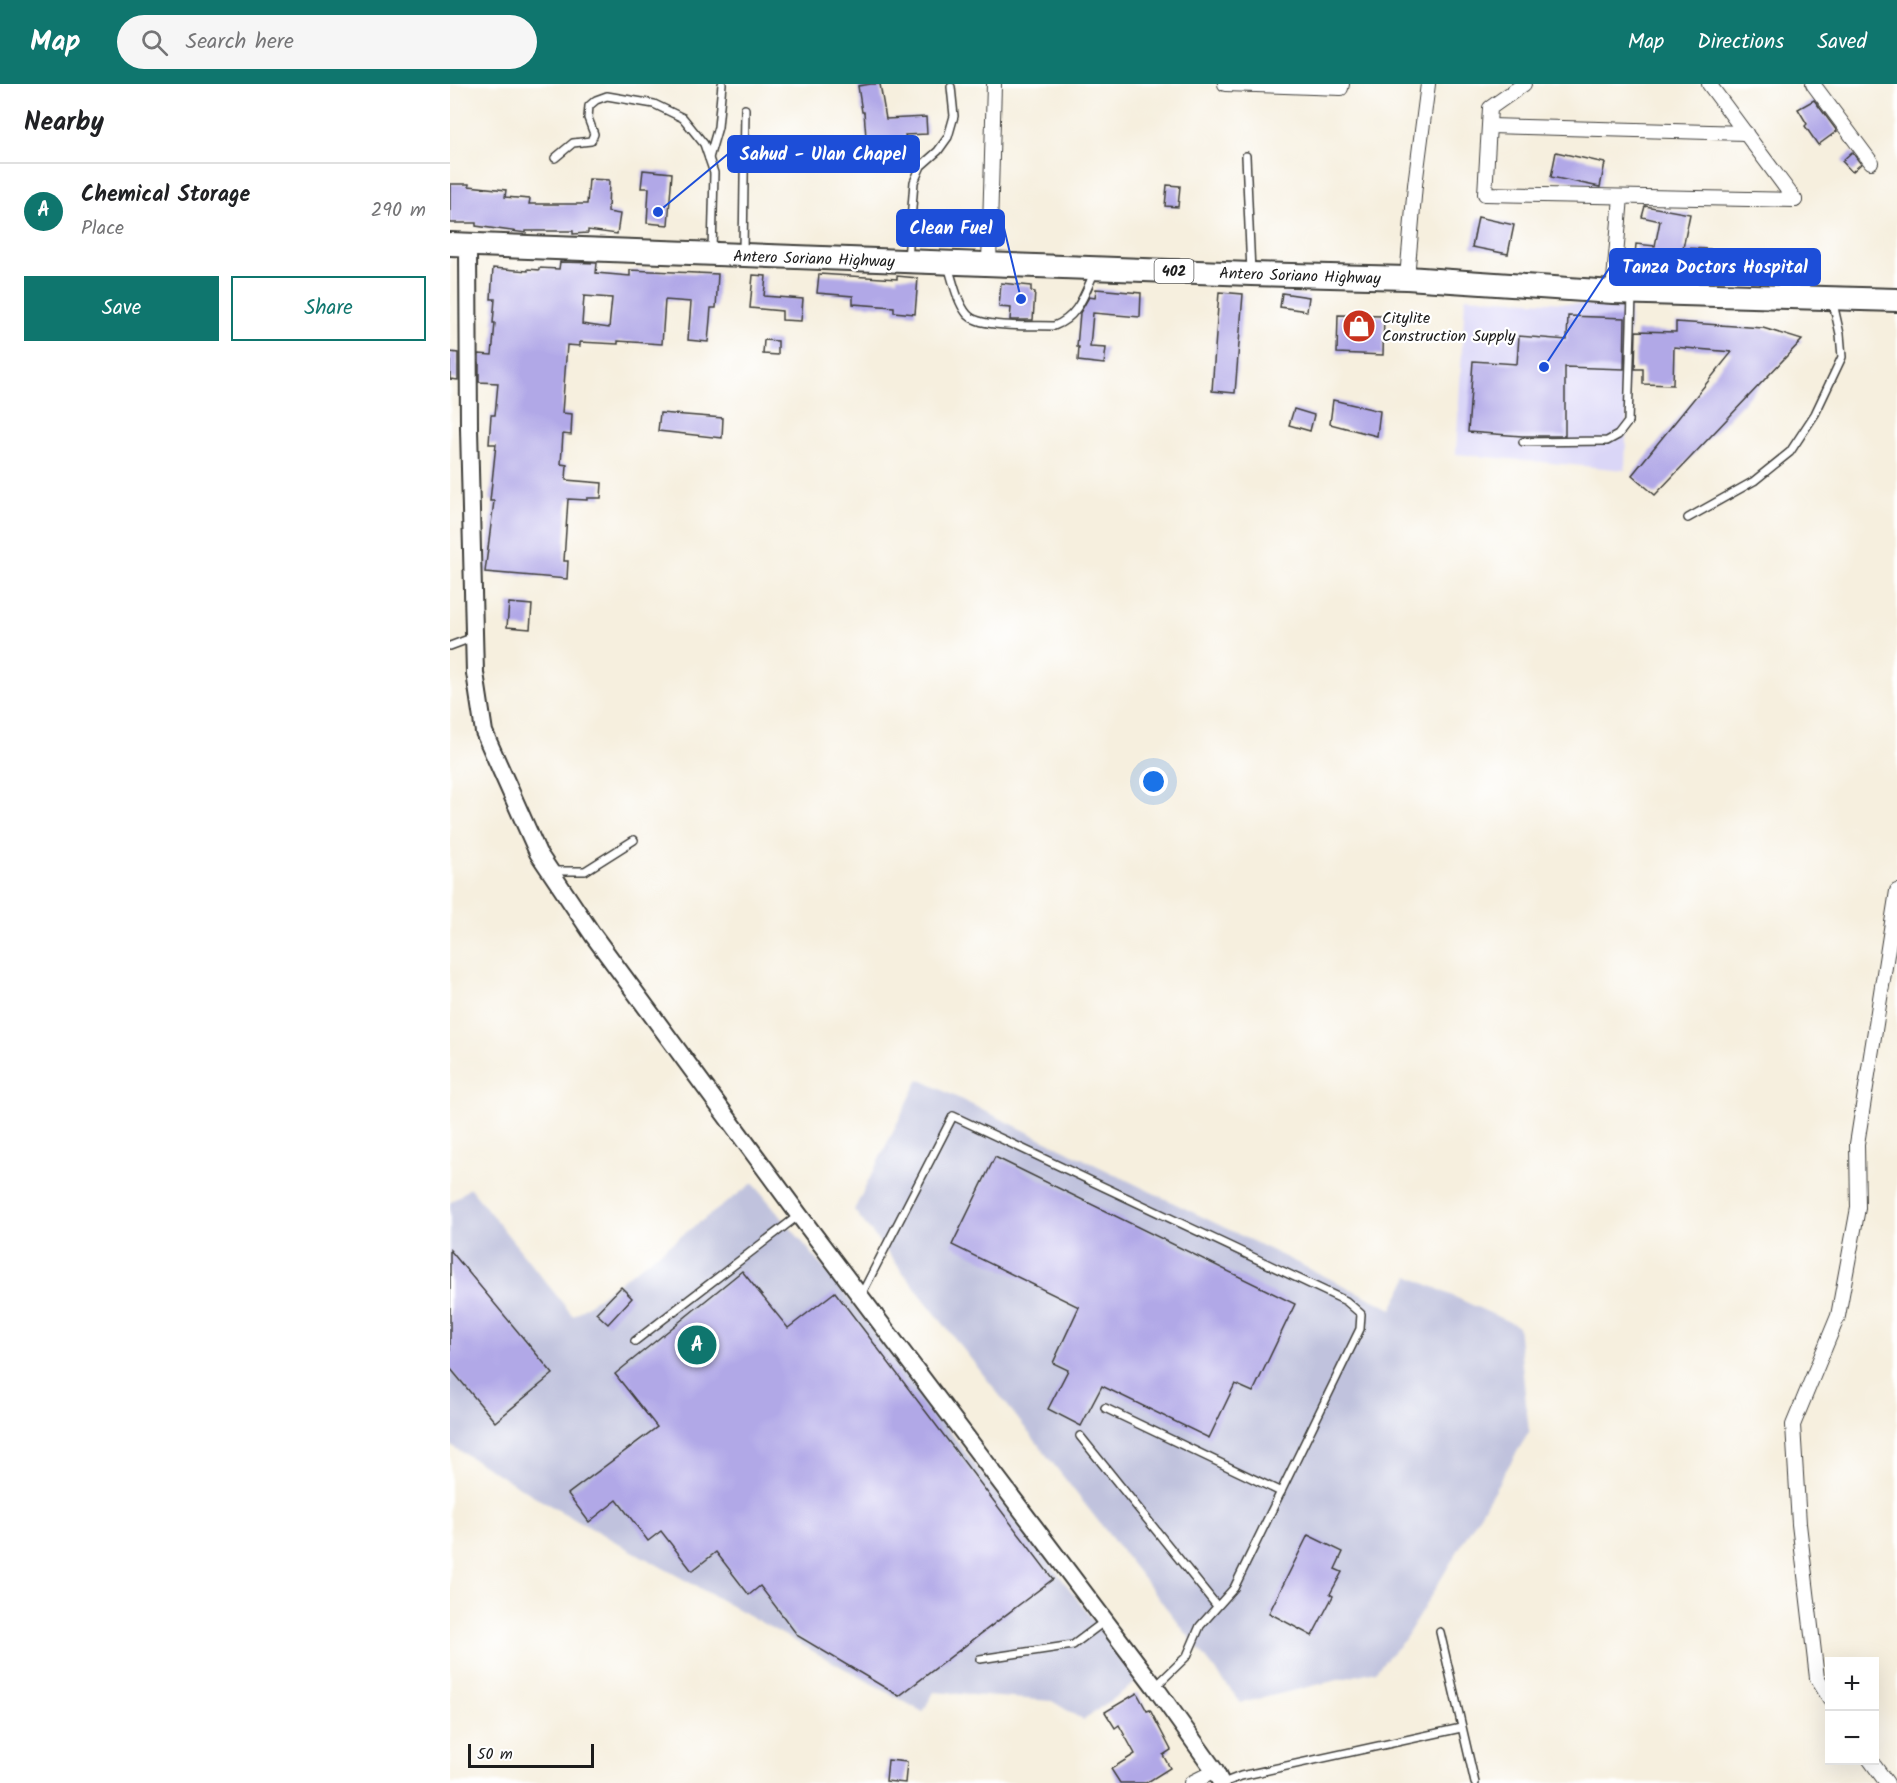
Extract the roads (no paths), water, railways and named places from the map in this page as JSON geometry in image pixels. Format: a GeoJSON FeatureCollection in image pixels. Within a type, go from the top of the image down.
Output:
{"type":"FeatureCollection","features":[{"type":"Feature","properties":{"kind":"main road","name":"Antero Soriano Highway"},"geometry":{"type":"LineString","coordinates":[[459,244],[1407,278],[1623,292],[1897,300]]}},
{"type":"Feature","properties":{"kind":"street"},"geometry":{"type":"LineString","coordinates":[[989,264],[994,84]]}},
{"type":"Feature","properties":{"kind":"street"},"geometry":{"type":"LineString","coordinates":[[1225,84],[1341,88],[1342,84]]}},
{"type":"Feature","properties":{"kind":"street"},"geometry":{"type":"LineString","coordinates":[[1407,278],[1415,185],[1428,84]]}},
{"type":"Feature","properties":{"kind":"street"},"geometry":{"type":"LineString","coordinates":[[1524,84],[1490,108],[1485,194],[1795,200],[1709,84]]}},
{"type":"Feature","properties":{"kind":"street"},"geometry":{"type":"LineString","coordinates":[[1813,84],[1870,162]]}},
{"type":"Feature","properties":{"kind":"street"},"geometry":{"type":"LineString","coordinates":[[1490,126],[1746,133]]}},
{"type":"Feature","properties":{"kind":"street"},"geometry":{"type":"LineString","coordinates":[[1621,197],[1623,292]]}},
{"type":"Feature","properties":{"kind":"street"},"geometry":{"type":"LineString","coordinates":[[459,244],[469,428],[475,673],[484,732],[530,834],[550,871],[593,935],[799,1215],[1155,1687],[1220,1779],[1191,1783]]}},
{"type":"Feature","properties":{"kind":"street"},"geometry":{"type":"LineString","coordinates":[[1825,1692],[1817,1678],[1799,1524],[1793,1425],[1838,1316],[1858,1208],[1857,1144],[1897,891]]}},
{"type":"Feature","properties":{"kind":"street"},"geometry":{"type":"LineString","coordinates":[[1873,1765],[1887,1783]]}},
{"type":"Feature","properties":{"kind":"lane"},"geometry":{"type":"LineString","coordinates":[[709,158],[718,127],[722,84]]}},
{"type":"Feature","properties":{"kind":"lane"},"geometry":{"type":"LineString","coordinates":[[908,261],[914,182],[921,166],[939,151],[948,137],[954,117],[951,87]]}},
{"type":"Feature","properties":{"kind":"lane"},"geometry":{"type":"LineString","coordinates":[[555,158],[573,143],[591,141],[594,134],[588,118],[589,106],[606,96],[654,104],[683,118],[704,144],[714,173],[712,254]]}},
{"type":"Feature","properties":{"kind":"lane"},"geometry":{"type":"LineString","coordinates":[[742,255],[745,109]]}},
{"type":"Feature","properties":{"kind":"lane"},"geometry":{"type":"LineString","coordinates":[[1246,156],[1251,274]]}},
{"type":"Feature","properties":{"kind":"lane"},"geometry":{"type":"LineString","coordinates":[[947,263],[962,306],[968,316],[986,324],[1054,326],[1063,323],[1076,312],[1096,268]]}},
{"type":"Feature","properties":{"kind":"lane"},"geometry":{"type":"LineString","coordinates":[[1523,442],[1607,441],[1618,435],[1628,423],[1631,381],[1623,292]]}},
{"type":"Feature","properties":{"kind":"lane"},"geometry":{"type":"LineString","coordinates":[[1688,518],[1754,481],[1790,452],[1809,424],[1842,357],[1840,334],[1832,299]]}},
{"type":"Feature","properties":{"kind":"lane"},"geometry":{"type":"LineString","coordinates":[[450,646],[474,637]]}},
{"type":"Feature","properties":{"kind":"lane"},"geometry":{"type":"LineString","coordinates":[[550,871],[585,871],[634,840]]}},
{"type":"Feature","properties":{"kind":"lane"},"geometry":{"type":"LineString","coordinates":[[861,1295],[953,1116],[1346,1301],[1361,1314],[1360,1329],[1234,1588],[1200,1626],[1187,1656],[1155,1687]]}},
{"type":"Feature","properties":{"kind":"lane"},"geometry":{"type":"LineString","coordinates":[[635,1341],[799,1215]]}},
{"type":"Feature","properties":{"kind":"lane"},"geometry":{"type":"LineString","coordinates":[[1105,1408],[1281,1492]]}},
{"type":"Feature","properties":{"kind":"lane"},"geometry":{"type":"LineString","coordinates":[[1080,1436],[1217,1606]]}},
{"type":"Feature","properties":{"kind":"lane"},"geometry":{"type":"LineString","coordinates":[[980,1659],[1073,1645],[1105,1622]]}},
{"type":"Feature","properties":{"kind":"lane"},"geometry":{"type":"LineString","coordinates":[[1440,1632],[1475,1783]]}},
{"type":"Feature","properties":{"kind":"lane"},"geometry":{"type":"LineString","coordinates":[[1220,1779],[1461,1728]]}},
{"type":"Feature","properties":{"kind":"place","name":"Sahud - Ulan Chapel"},"geometry":{"type":"Point","coordinates":[658,212]}},
{"type":"Feature","properties":{"kind":"place","name":"Clean Fuel"},"geometry":{"type":"Point","coordinates":[1021,299]}},
{"type":"Feature","properties":{"kind":"place","name":"Citylite Construction Supply"},"geometry":{"type":"Point","coordinates":[1359,326]}},
{"type":"Feature","properties":{"kind":"place","name":"Tanza Doctors Hospital"},"geometry":{"type":"Point","coordinates":[1544,367]}},
{"type":"Feature","properties":{"kind":"place","name":"Chemical Storage"},"geometry":{"type":"Point","coordinates":[697,1345]}}]}
